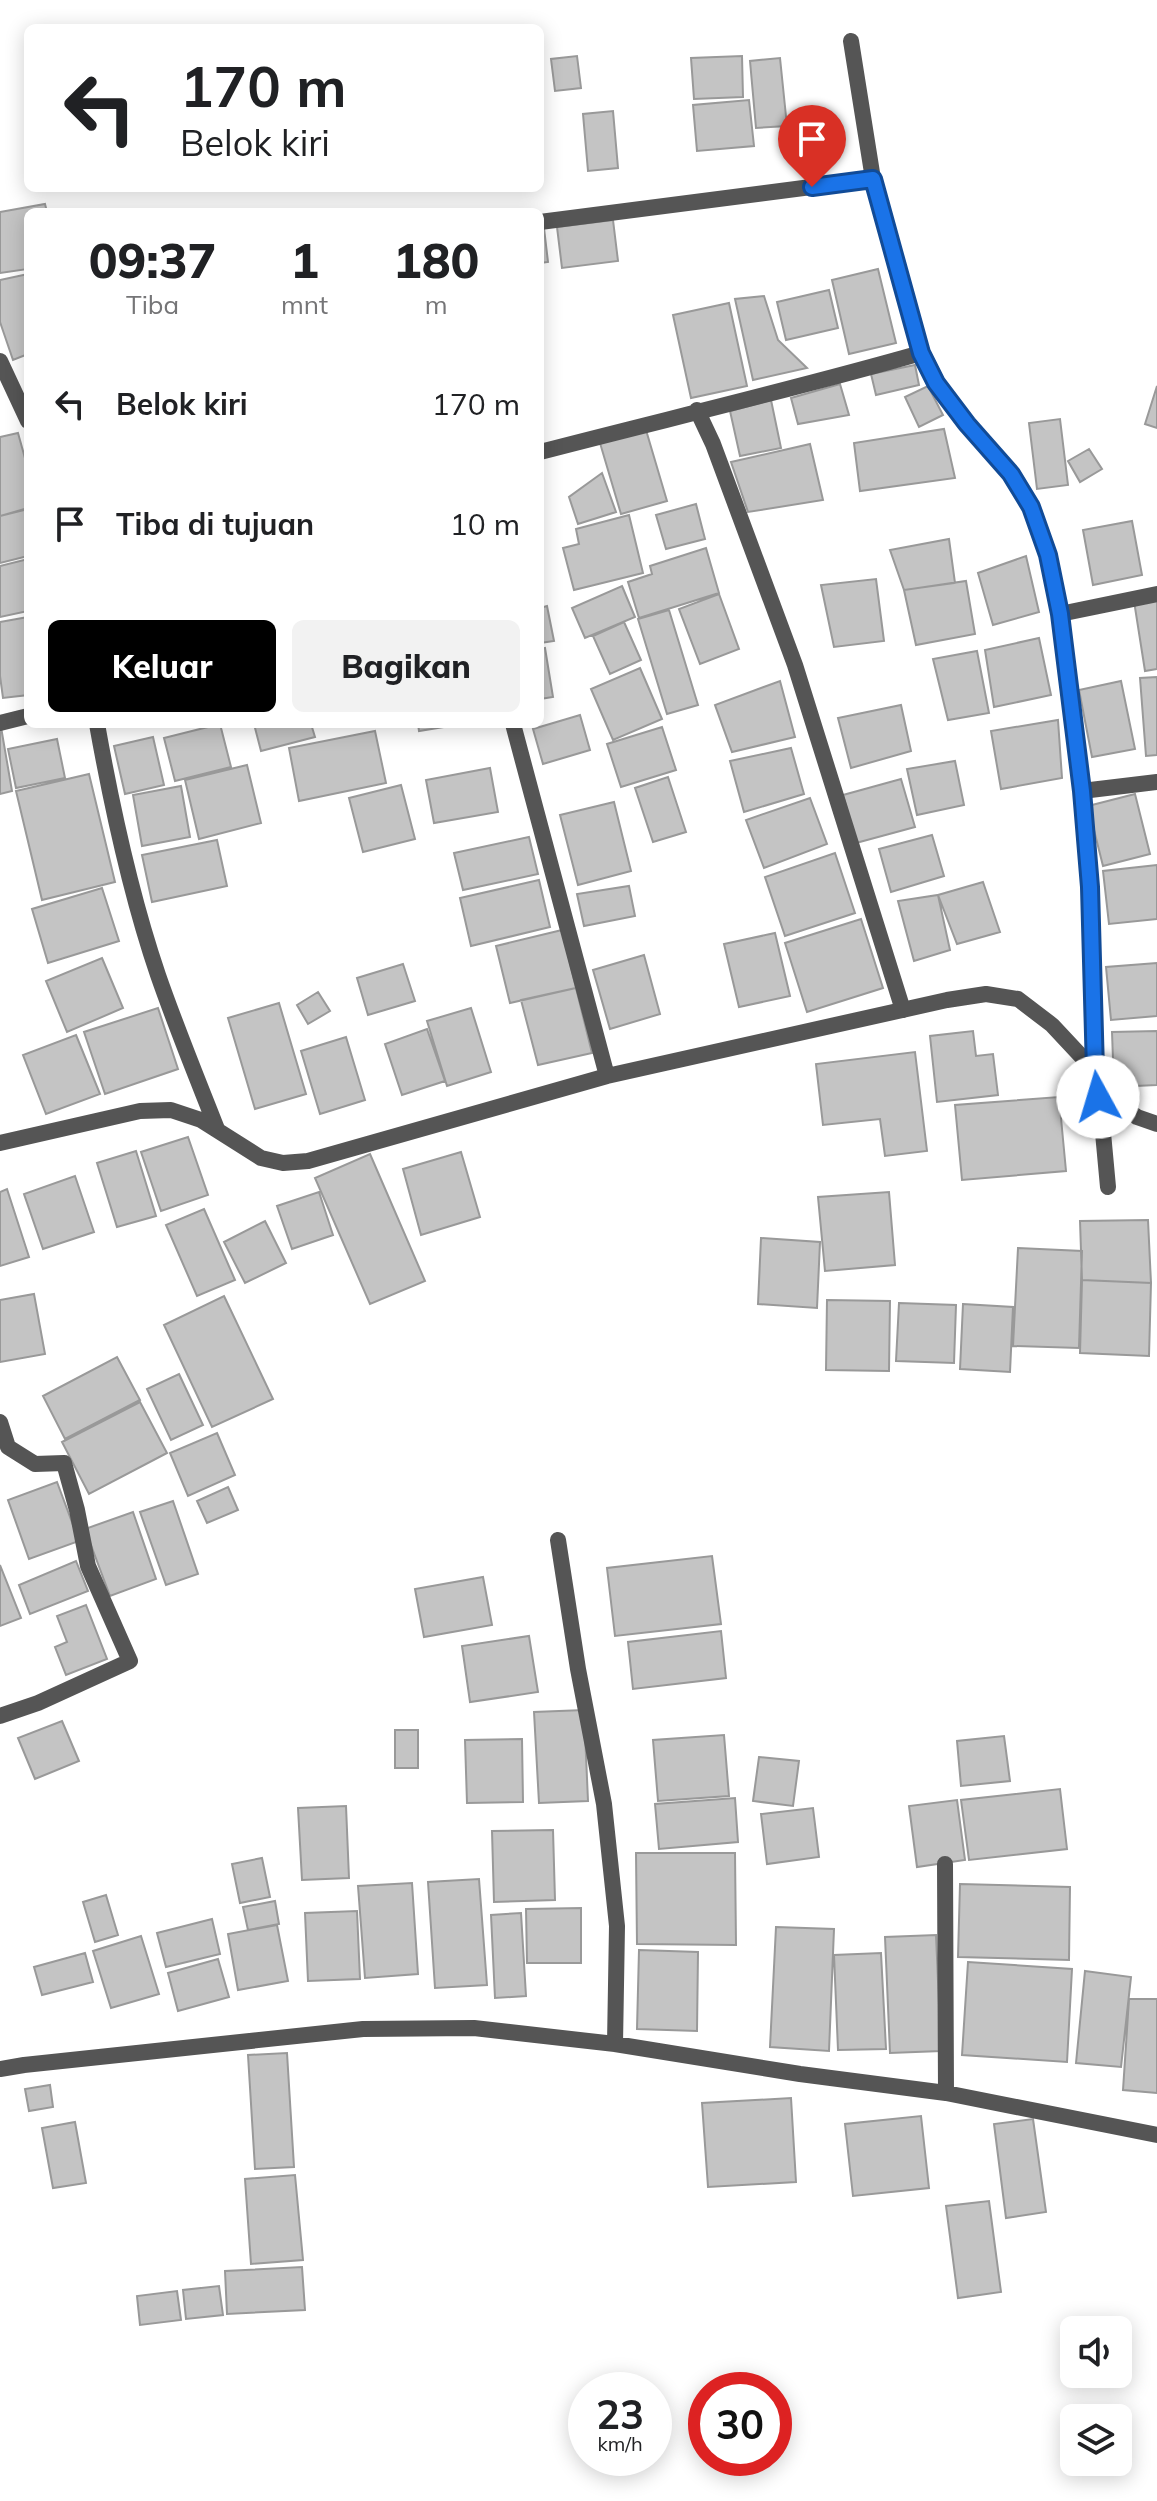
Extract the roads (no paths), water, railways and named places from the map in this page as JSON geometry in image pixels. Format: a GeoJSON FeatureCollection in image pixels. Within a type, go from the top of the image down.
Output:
{"type":"FeatureCollection","features":[{"type":"Feature","properties":{"kind":"street"},"geometry":{"type":"LineString","coordinates":[[851,41],[873,179],[921,353],[936,383],[1011,474],[1031,507],[1048,555],[1060,614],[1082,791],[1090,887],[1095,1071],[1108,1187]]}},
{"type":"Feature","properties":{"kind":"street"},"geometry":{"type":"LineString","coordinates":[[544,221],[873,179]]}},
{"type":"Feature","properties":{"kind":"street"},"geometry":{"type":"LineString","coordinates":[[544,451],[697,410],[814,384],[921,353]]}},
{"type":"Feature","properties":{"kind":"street"},"geometry":{"type":"LineString","coordinates":[[0,361],[24,412]]}},
{"type":"Feature","properties":{"kind":"street"},"geometry":{"type":"LineString","coordinates":[[697,410],[719,458],[785,638],[903,1010]]}},
{"type":"Feature","properties":{"kind":"street"},"geometry":{"type":"LineString","coordinates":[[1060,614],[1157,594]]}},
{"type":"Feature","properties":{"kind":"street"},"geometry":{"type":"LineString","coordinates":[[0,723],[24,717]]}},
{"type":"Feature","properties":{"kind":"street"},"geometry":{"type":"LineString","coordinates":[[98,728],[111,802],[140,917],[158,975],[217,1129]]}},
{"type":"Feature","properties":{"kind":"street"},"geometry":{"type":"LineString","coordinates":[[514,728],[607,1076]]}},
{"type":"Feature","properties":{"kind":"street"},"geometry":{"type":"LineString","coordinates":[[1082,791],[1157,782]]}},
{"type":"Feature","properties":{"kind":"street"},"geometry":{"type":"LineString","coordinates":[[0,1143],[140,1111],[171,1110],[201,1120],[261,1158],[283,1163],[308,1161],[607,1076],[986,994],[1018,999],[1052,1025],[1095,1071],[1122,1106],[1137,1117],[1157,1124]]}},
{"type":"Feature","properties":{"kind":"street"},"geometry":{"type":"LineString","coordinates":[[0,1422],[8,1447],[35,1464],[64,1463],[88,1566],[130,1661],[38,1703],[0,1716]]}},
{"type":"Feature","properties":{"kind":"street"},"geometry":{"type":"LineString","coordinates":[[558,1540],[606,1819],[617,1926],[615,2044]]}},
{"type":"Feature","properties":{"kind":"street"},"geometry":{"type":"LineString","coordinates":[[945,1864],[946,2093]]}},
{"type":"Feature","properties":{"kind":"street"},"geometry":{"type":"LineString","coordinates":[[0,2069],[363,2029],[474,2028],[615,2044],[800,2074],[946,2093],[1157,2135]]}}]}
